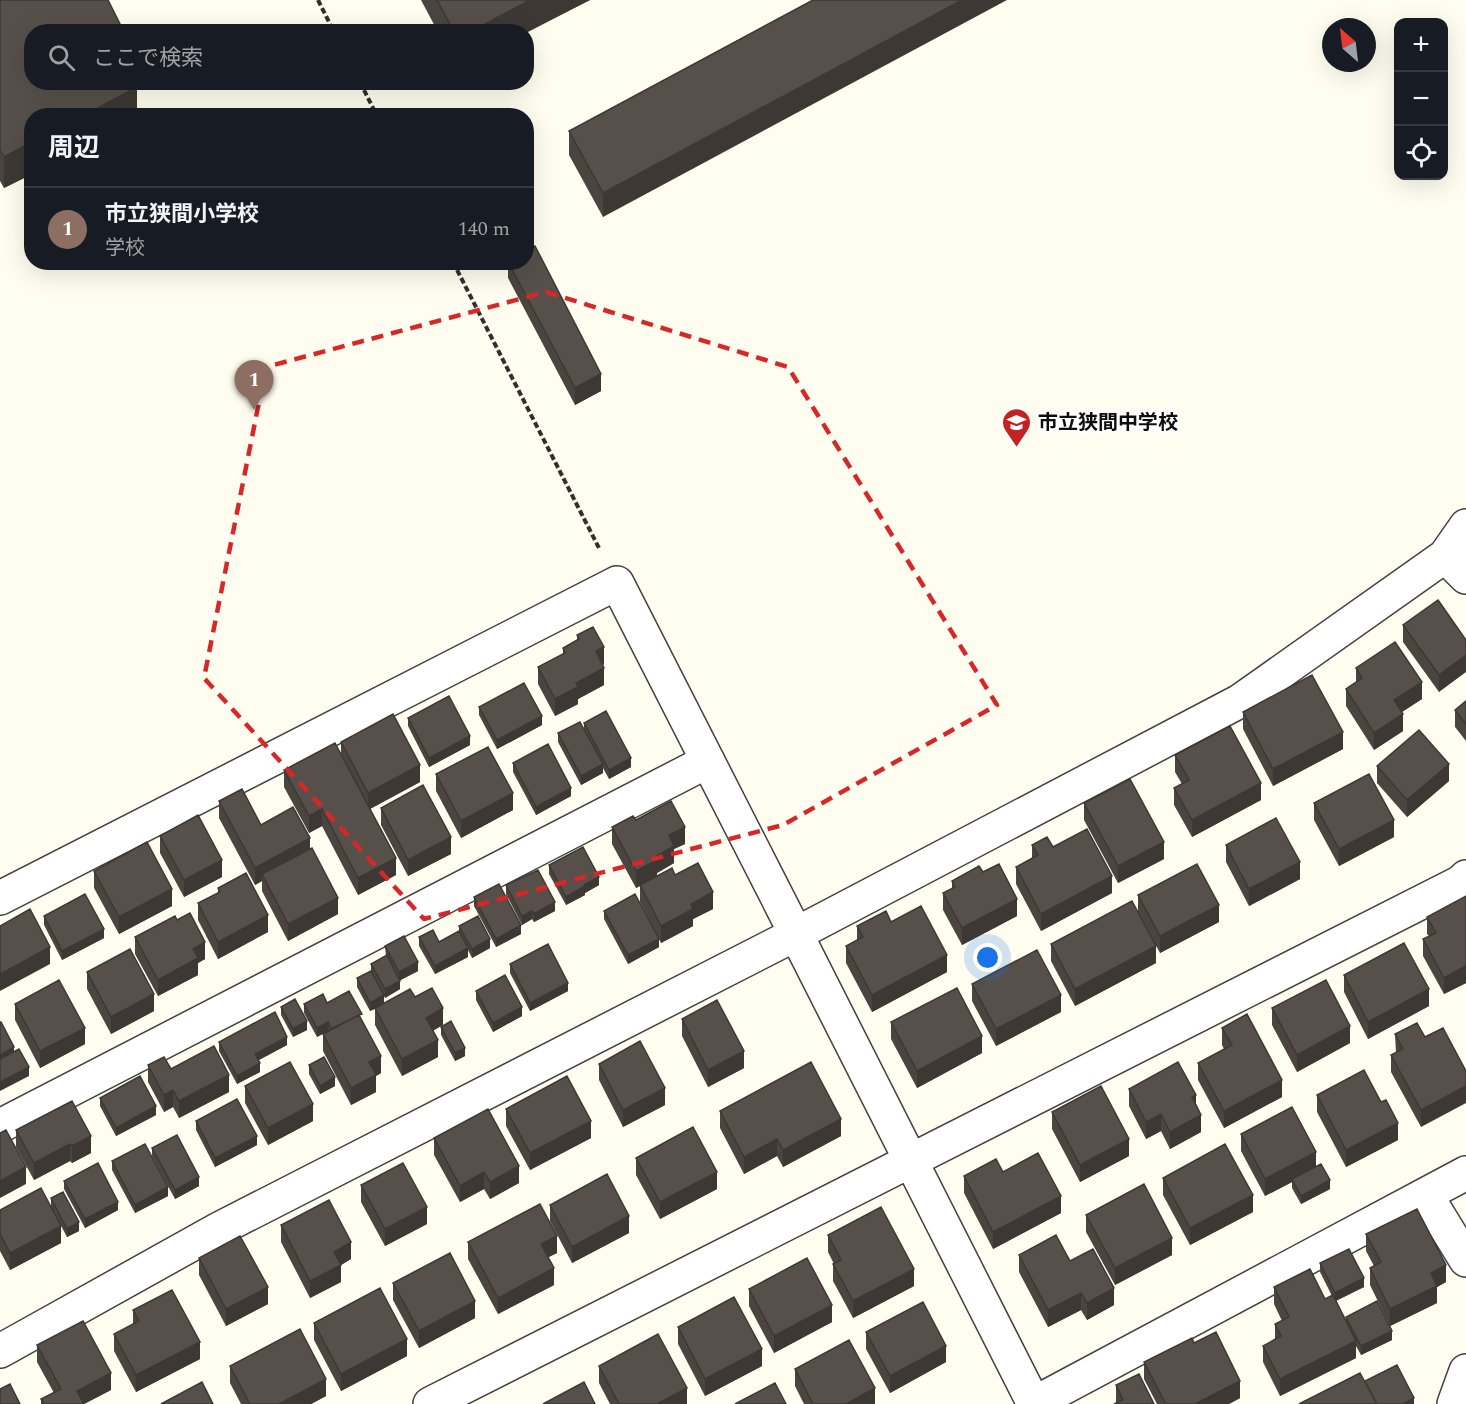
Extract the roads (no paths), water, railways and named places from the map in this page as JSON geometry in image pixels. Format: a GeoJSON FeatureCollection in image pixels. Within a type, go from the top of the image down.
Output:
{"type":"FeatureCollection","features":[{"type":"Feature","properties":{"kind":"street"},"geometry":{"type":"LineString","coordinates":[[0,1351],[219,1229],[796,934],[1240,701],[1456,566],[1466,526]]}},
{"type":"Feature","properties":{"kind":"street"},"geometry":{"type":"LineString","coordinates":[[0,898],[617,583],[1034,1404],[1466,1173]]}},
{"type":"Feature","properties":{"kind":"street"},"geometry":{"type":"LineString","coordinates":[[0,1126],[708,761]]}},
{"type":"Feature","properties":{"kind":"street"},"geometry":{"type":"LineString","coordinates":[[430,1404],[1461,882],[1466,877]]}},
{"type":"Feature","properties":{"kind":"street"},"geometry":{"type":"LineString","coordinates":[[1426,1195],[1466,1260]]}},
{"type":"Feature","properties":{"kind":"street"},"geometry":{"type":"LineString","coordinates":[[1454,1404],[1466,1371]]}},
{"type":"Feature","properties":{"kind":"place","name":"市立狭間小学校"},"geometry":{"type":"Point","coordinates":[254,410]}},
{"type":"Feature","properties":{"kind":"place","name":"市立狭間中学校"},"geometry":{"type":"Point","coordinates":[1017,448]}}]}
